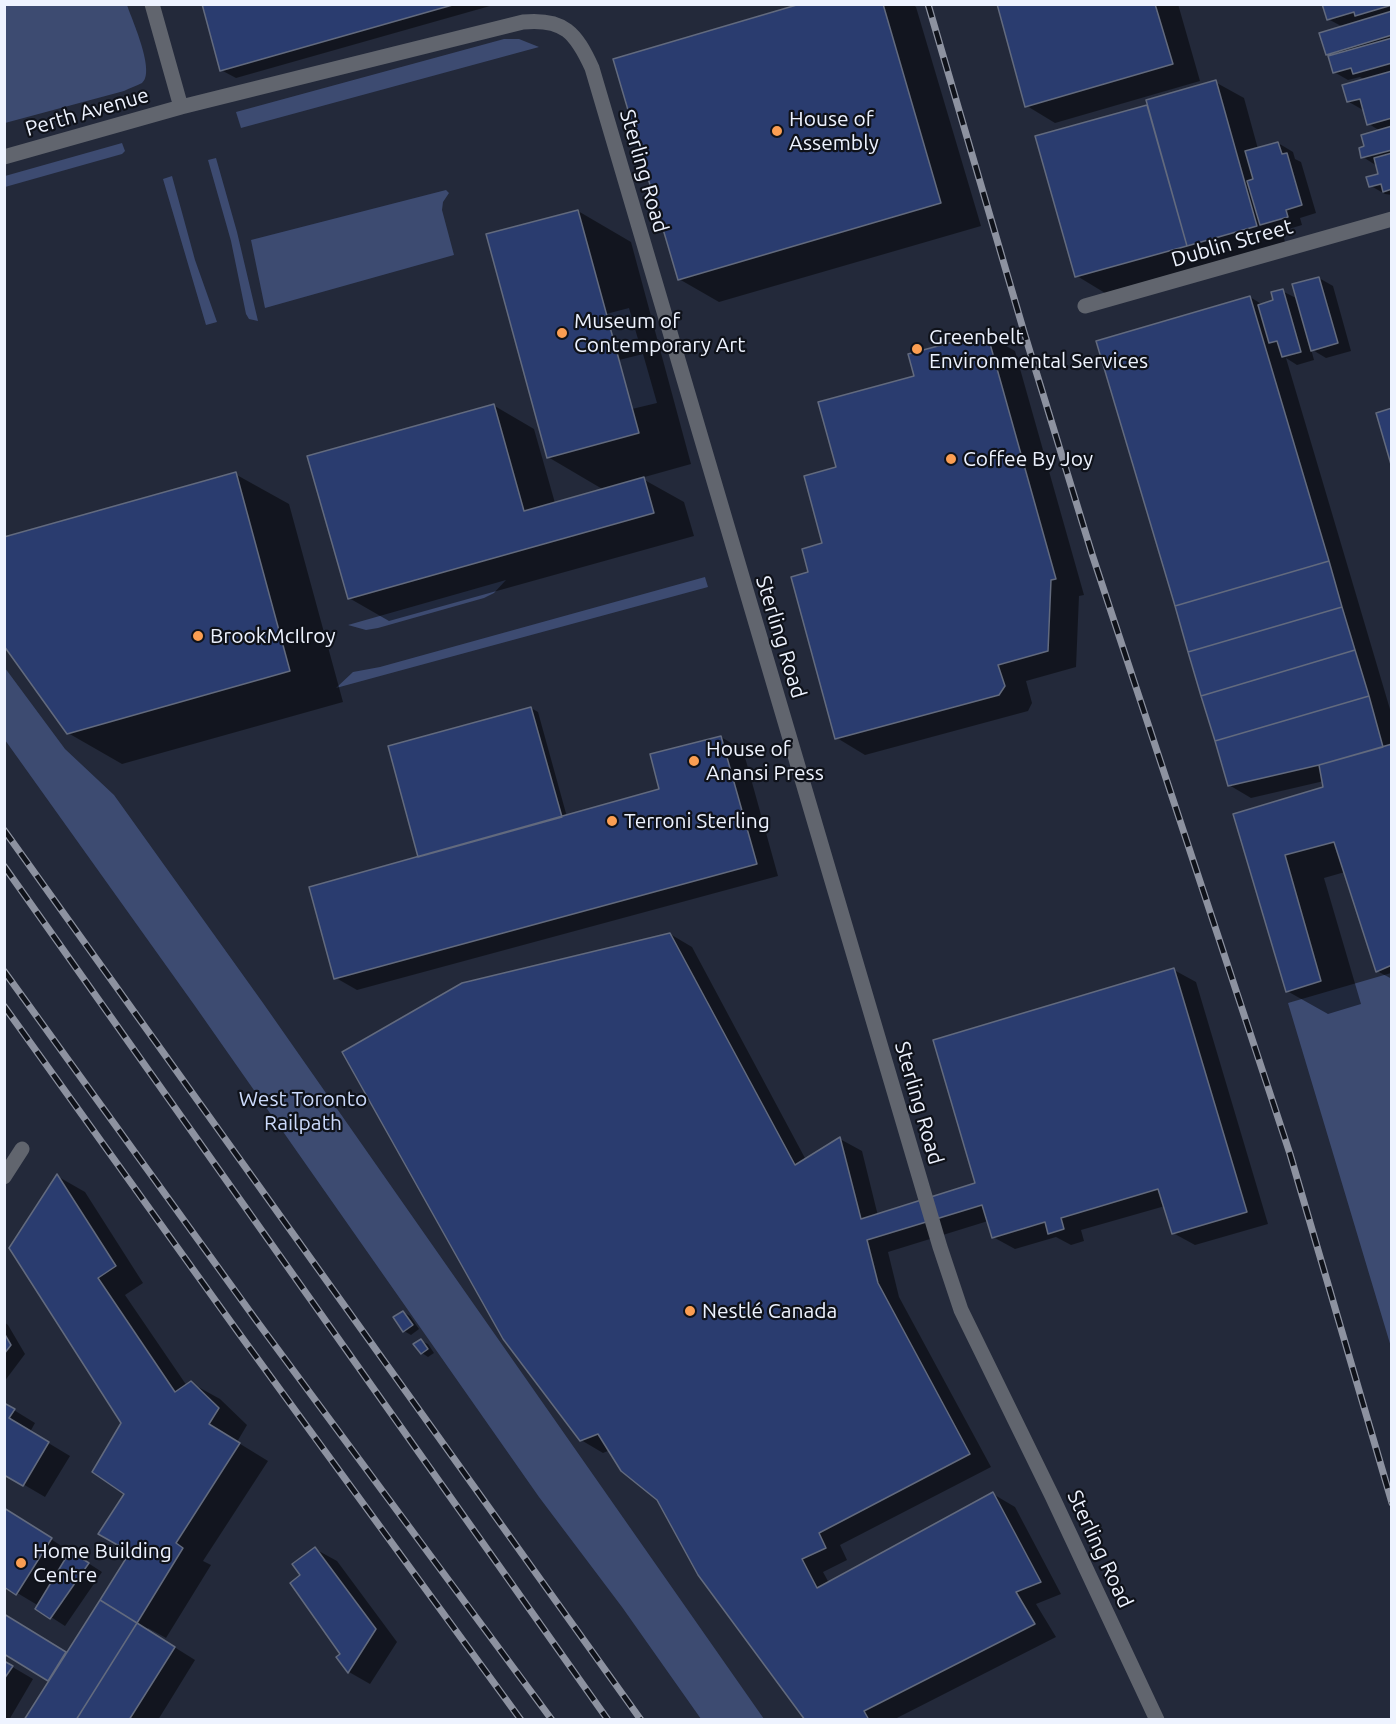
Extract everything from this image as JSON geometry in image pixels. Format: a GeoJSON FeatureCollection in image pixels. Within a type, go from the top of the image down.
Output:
{"type":"FeatureCollection","features":[{"type":"Feature","properties":{"kind":"street"},"geometry":{"type":"LineString","coordinates":[[152,4],[182,107]]}},
{"type":"Feature","properties":{"kind":"street","name":"Sterling Road"},"geometry":{"type":"LineString","coordinates":[[182,107],[523,22],[547,22],[563,26],[581,45],[595,80],[940,1247],[961,1310],[1157,1719]]}},
{"type":"Feature","properties":{"kind":"street","name":"Perth Avenue"},"geometry":{"type":"LineString","coordinates":[[4,157],[182,107]]}},
{"type":"Feature","properties":{"kind":"street","name":"Dublin Street"},"geometry":{"type":"LineString","coordinates":[[1085,306],[1392,219]]}},
{"type":"Feature","properties":{"kind":"street"},"geometry":{"type":"LineString","coordinates":[[4,1177],[22,1149]]}},
{"type":"Feature","properties":{"kind":"green space"},"geometry":{"type":"Polygon","coordinates":[[[5,4],[127,5],[145,57],[146,77],[142,83],[124,91],[5,123],[5,4]]]}},
{"type":"Feature","properties":{"kind":"green space"},"geometry":{"type":"Polygon","coordinates":[[[504,39],[519,39],[539,47],[241,128],[236,112],[504,39]]]}},
{"type":"Feature","properties":{"kind":"green space"},"geometry":{"type":"Polygon","coordinates":[[[122,143],[125,151],[122,154],[5,187],[5,176],[122,143]]]}},
{"type":"Feature","properties":{"kind":"green space"},"geometry":{"type":"Polygon","coordinates":[[[216,158],[237,232],[258,321],[249,319],[246,314],[231,241],[208,160],[216,158]]]}},
{"type":"Feature","properties":{"kind":"green space"},"geometry":{"type":"Polygon","coordinates":[[[172,176],[195,260],[217,322],[206,325],[163,179],[172,176]]]}},
{"type":"Feature","properties":{"kind":"green space"},"geometry":{"type":"Polygon","coordinates":[[[446,190],[449,193],[443,202],[442,210],[454,255],[265,308],[251,240],[446,190]]]}},
{"type":"Feature","properties":{"kind":"green space"},"geometry":{"type":"Polygon","coordinates":[[[629,308],[640,346],[617,353],[606,314],[629,308]]]}},
{"type":"Feature","properties":{"kind":"green space"},"geometry":{"type":"Polygon","coordinates":[[[643,354],[657,403],[632,409],[619,360],[643,354]]]}},
{"type":"Feature","properties":{"kind":"green space"},"geometry":{"type":"Polygon","coordinates":[[[705,577],[708,587],[336,688],[353,672],[380,667],[705,577]]]}},
{"type":"Feature","properties":{"kind":"green space"},"geometry":{"type":"Polygon","coordinates":[[[506,580],[494,593],[484,598],[378,628],[366,630],[348,625],[506,580]]]}},
{"type":"Feature","properties":{"kind":"green space","name":"West Toronto Railpath"},"geometry":{"type":"Polygon","coordinates":[[[5,668],[65,749],[114,795],[263,1003],[764,1719],[701,1719],[622,1607],[539,1497],[195,1006],[5,740],[5,668]]]}},
{"type":"Feature","properties":{"kind":"green space"},"geometry":{"type":"Polygon","coordinates":[[[1392,973],[1391,1347],[1288,1003],[1392,973]]]}},
{"type":"Feature","properties":{"kind":"building"},"geometry":{"type":"Polygon","coordinates":[[[202,4],[456,4],[220,71],[202,4]]]}},
{"type":"Feature","properties":{"kind":"building","name":"House of Assembly"},"geometry":{"type":"Polygon","coordinates":[[[800,4],[883,4],[941,203],[678,280],[613,59],[800,4]]]}},
{"type":"Feature","properties":{"kind":"building"},"geometry":{"type":"Polygon","coordinates":[[[997,4],[1155,4],[1173,64],[1025,107],[997,4]]]}},
{"type":"Feature","properties":{"kind":"building"},"geometry":{"type":"Polygon","coordinates":[[[1322,4],[1392,5],[1355,16],[1354,12],[1327,20],[1322,4]]]}},
{"type":"Feature","properties":{"kind":"building"},"geometry":{"type":"Polygon","coordinates":[[[1392,11],[1392,35],[1326,55],[1319,33],[1392,11]]]}},
{"type":"Feature","properties":{"kind":"building"},"geometry":{"type":"Polygon","coordinates":[[[1392,38],[1392,63],[1353,74],[1351,68],[1333,73],[1328,56],[1392,38]]]}},
{"type":"Feature","properties":{"kind":"building"},"geometry":{"type":"Polygon","coordinates":[[[1392,71],[1392,118],[1367,125],[1360,99],[1347,102],[1342,85],[1392,71]]]}},
{"type":"Feature","properties":{"kind":"building"},"geometry":{"type":"Polygon","coordinates":[[[1216,80],[1257,226],[1187,246],[1146,100],[1216,80]]]}},
{"type":"Feature","properties":{"kind":"building"},"geometry":{"type":"Polygon","coordinates":[[[1147,105],[1187,246],[1075,277],[1035,136],[1147,105]]]}},
{"type":"Feature","properties":{"kind":"building"},"geometry":{"type":"Polygon","coordinates":[[[1392,126],[1392,150],[1361,158],[1359,148],[1364,146],[1361,135],[1392,126]]]}},
{"type":"Feature","properties":{"kind":"building"},"geometry":{"type":"Polygon","coordinates":[[[1278,142],[1282,154],[1287,153],[1302,205],[1286,210],[1288,217],[1260,225],[1247,181],[1253,179],[1245,151],[1278,142]]]}},
{"type":"Feature","properties":{"kind":"building"},"geometry":{"type":"Polygon","coordinates":[[[1392,153],[1392,189],[1383,192],[1381,184],[1369,187],[1366,177],[1378,174],[1374,158],[1392,153]]]}},
{"type":"Feature","properties":{"kind":"building","name":"Museum of Contemporary Art"},"geometry":{"type":"Polygon","coordinates":[[[578,210],[639,433],[547,458],[486,234],[578,210]]]}},
{"type":"Feature","properties":{"kind":"building"},"geometry":{"type":"Polygon","coordinates":[[[1319,277],[1338,343],[1311,351],[1292,284],[1319,277]]]}},
{"type":"Feature","properties":{"kind":"building"},"geometry":{"type":"Polygon","coordinates":[[[1283,289],[1301,352],[1282,357],[1277,341],[1269,343],[1258,305],[1273,300],[1271,292],[1283,289]]]}},
{"type":"Feature","properties":{"kind":"building"},"geometry":{"type":"Polygon","coordinates":[[[1250,296],[1329,561],[1175,606],[1096,341],[1250,296]]]}},
{"type":"Feature","properties":{"kind":"building"},"geometry":{"type":"Polygon","coordinates":[[[987,333],[1056,579],[1051,580],[1048,651],[998,665],[1005,686],[999,695],[835,739],[791,577],[808,572],[802,549],[822,543],[804,476],[836,467],[818,402],[914,376],[908,354],[987,333]]]}},
{"type":"Feature","properties":{"kind":"building"},"geometry":{"type":"Polygon","coordinates":[[[494,404],[524,511],[644,477],[654,513],[348,599],[307,456],[494,404]]]}},
{"type":"Feature","properties":{"kind":"building"},"geometry":{"type":"Polygon","coordinates":[[[1392,408],[1392,468],[1376,413],[1392,408]]]}},
{"type":"Feature","properties":{"kind":"building"},"geometry":{"type":"Polygon","coordinates":[[[236,472],[290,671],[67,734],[4,646],[4,537],[236,472]]]}},
{"type":"Feature","properties":{"kind":"building"},"geometry":{"type":"Polygon","coordinates":[[[1329,561],[1342,607],[1188,652],[1175,606],[1329,561]]]}},
{"type":"Feature","properties":{"kind":"building"},"geometry":{"type":"Polygon","coordinates":[[[1342,607],[1355,650],[1201,696],[1188,652],[1342,607]]]}},
{"type":"Feature","properties":{"kind":"building"},"geometry":{"type":"Polygon","coordinates":[[[1355,650],[1369,696],[1215,741],[1201,696],[1355,650]]]}},
{"type":"Feature","properties":{"kind":"building"},"geometry":{"type":"Polygon","coordinates":[[[1369,696],[1383,747],[1319,765],[1228,786],[1215,741],[1369,696]]]}},
{"type":"Feature","properties":{"kind":"building"},"geometry":{"type":"Polygon","coordinates":[[[531,707],[562,817],[418,857],[388,746],[531,707]]]}},
{"type":"Feature","properties":{"kind":"building"},"geometry":{"type":"Polygon","coordinates":[[[721,736],[757,864],[334,979],[309,887],[659,789],[650,754],[721,736]]]}},
{"type":"Feature","properties":{"kind":"building"},"geometry":{"type":"Polygon","coordinates":[[[1392,744],[1392,965],[1376,972],[1334,842],[1285,855],[1321,981],[1286,992],[1233,814],[1323,787],[1319,765],[1392,744]]]}},
{"type":"Feature","properties":{"kind":"building","name":"Nestlé Canada"},"geometry":{"type":"Polygon","coordinates":[[[670,933],[795,1165],[840,1137],[861,1219],[975,1183],[933,1040],[1174,968],[1247,1212],[1172,1234],[1158,1189],[1061,1218],[1064,1229],[1048,1234],[1045,1222],[992,1238],[982,1205],[867,1240],[878,1283],[970,1454],[819,1533],[826,1548],[802,1559],[817,1588],[993,1492],[1041,1582],[1016,1592],[1035,1624],[864,1711],[869,1720],[805,1720],[698,1575],[657,1500],[621,1471],[598,1434],[580,1441],[503,1339],[342,1052],[462,983],[670,933]]]}},
{"type":"Feature","properties":{"kind":"building"},"geometry":{"type":"Polygon","coordinates":[[[57,1174],[116,1266],[98,1278],[175,1392],[191,1381],[219,1408],[209,1424],[240,1443],[176,1543],[183,1548],[137,1623],[100,1600],[130,1552],[98,1534],[124,1494],[92,1472],[121,1423],[9,1248],[57,1174]]]}},
{"type":"Feature","properties":{"kind":"building"},"geometry":{"type":"Polygon","coordinates":[[[403,1311],[413,1325],[403,1332],[393,1317],[403,1311]]]}},
{"type":"Feature","properties":{"kind":"building"},"geometry":{"type":"Polygon","coordinates":[[[4,1333],[11,1345],[4,1354],[4,1333]]]}},
{"type":"Feature","properties":{"kind":"building"},"geometry":{"type":"Polygon","coordinates":[[[421,1339],[428,1349],[421,1354],[413,1344],[421,1339]]]}},
{"type":"Feature","properties":{"kind":"building"},"geometry":{"type":"Polygon","coordinates":[[[4,1403],[15,1409],[9,1418],[49,1442],[23,1486],[4,1475],[4,1403]]]}},
{"type":"Feature","properties":{"kind":"building","name":"Home Building Centre"},"geometry":{"type":"Polygon","coordinates":[[[4,1508],[52,1538],[16,1595],[4,1587],[4,1508]]]}},
{"type":"Feature","properties":{"kind":"building"},"geometry":{"type":"Polygon","coordinates":[[[315,1547],[376,1629],[348,1673],[336,1657],[340,1654],[290,1583],[300,1575],[292,1564],[315,1547]]]}},
{"type":"Feature","properties":{"kind":"building"},"geometry":{"type":"Polygon","coordinates":[[[70,1551],[89,1563],[50,1619],[35,1609],[70,1551]]]}},
{"type":"Feature","properties":{"kind":"building"},"geometry":{"type":"Polygon","coordinates":[[[100,1600],[137,1623],[76,1720],[24,1720],[100,1600]]]}},
{"type":"Feature","properties":{"kind":"building"},"geometry":{"type":"Polygon","coordinates":[[[4,1614],[66,1652],[48,1681],[4,1654],[4,1614]]]}},
{"type":"Feature","properties":{"kind":"building"},"geometry":{"type":"Polygon","coordinates":[[[137,1623],[175,1647],[129,1720],[76,1720],[137,1623]]]}},
{"type":"Feature","properties":{"kind":"building"},"geometry":{"type":"Polygon","coordinates":[[[4,1661],[13,1666],[4,1679],[4,1661]]]}},
{"type":"Feature","properties":{"kind":"railway"},"geometry":{"type":"LineString","coordinates":[[928,4],[1092,554],[1290,1154],[1392,1503]]}},
{"type":"Feature","properties":{"kind":"railway"},"geometry":{"type":"LineString","coordinates":[[4,830],[641,1720]]}},
{"type":"Feature","properties":{"kind":"railway"},"geometry":{"type":"LineString","coordinates":[[4,866],[608,1720]]}},
{"type":"Feature","properties":{"kind":"railway"},"geometry":{"type":"LineString","coordinates":[[4,971],[256,1320],[552,1720]]}},
{"type":"Feature","properties":{"kind":"railway"},"geometry":{"type":"LineString","coordinates":[[4,1006],[521,1720]]}},
{"type":"Feature","properties":{"kind":"place","name":"House of Assembly"},"geometry":{"type":"Point","coordinates":[777,131]}},
{"type":"Feature","properties":{"kind":"place","name":"Museum of Contemporary Art"},"geometry":{"type":"Point","coordinates":[562,333]}},
{"type":"Feature","properties":{"kind":"place","name":"Greenbelt Environmental Services"},"geometry":{"type":"Point","coordinates":[917,349]}},
{"type":"Feature","properties":{"kind":"place","name":"Coffee By Joy"},"geometry":{"type":"Point","coordinates":[951,459]}},
{"type":"Feature","properties":{"kind":"place","name":"BrookMcIlroy"},"geometry":{"type":"Point","coordinates":[198,636]}},
{"type":"Feature","properties":{"kind":"place","name":"House of Anansi Press"},"geometry":{"type":"Point","coordinates":[694,761]}},
{"type":"Feature","properties":{"kind":"place","name":"Terroni Sterling"},"geometry":{"type":"Point","coordinates":[612,821]}},
{"type":"Feature","properties":{"kind":"place","name":"Nestlé Canada"},"geometry":{"type":"Point","coordinates":[690,1311]}},
{"type":"Feature","properties":{"kind":"place","name":"Home Building Centre"},"geometry":{"type":"Point","coordinates":[21,1563]}}]}
